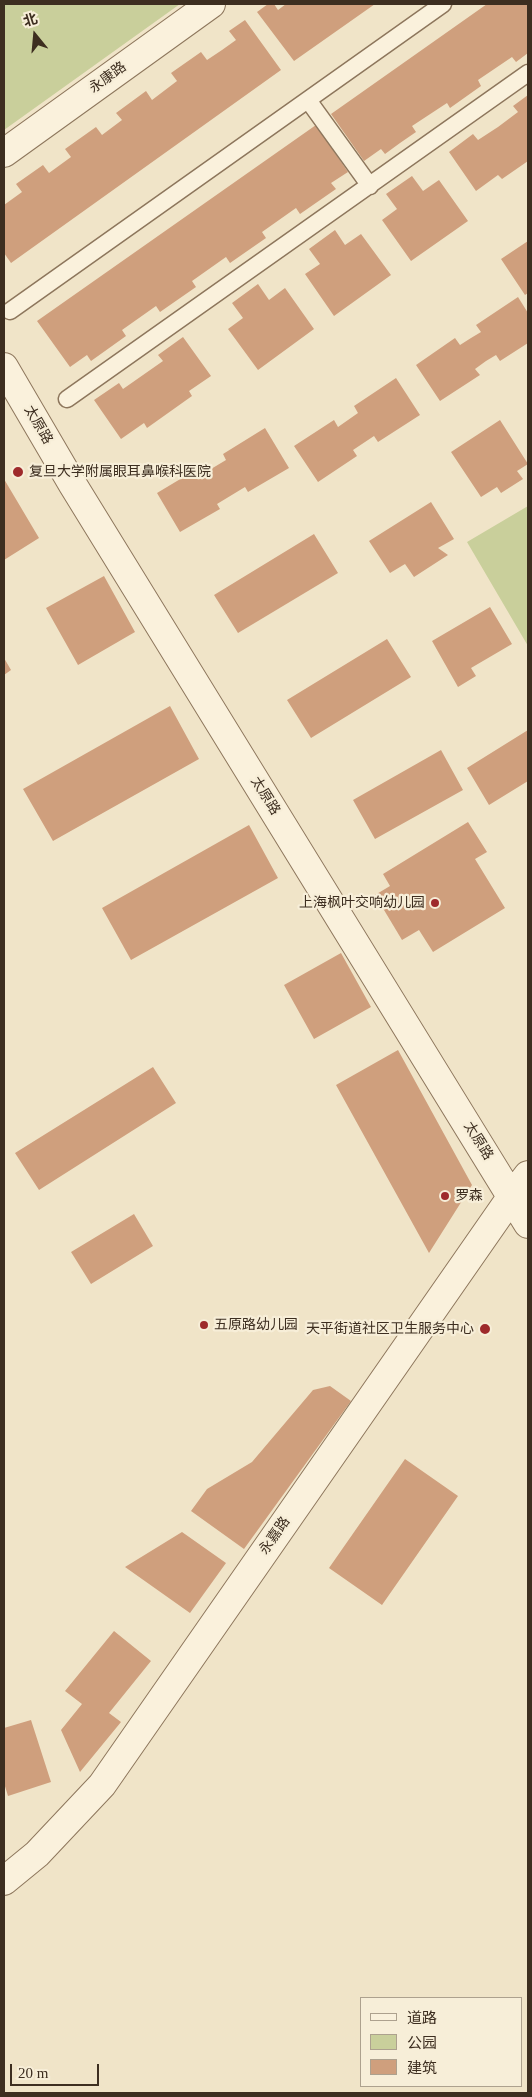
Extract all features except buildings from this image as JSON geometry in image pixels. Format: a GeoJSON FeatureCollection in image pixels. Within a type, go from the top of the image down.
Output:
{"type":"FeatureCollection","features":[{"type":"Feature","properties":{"kind":"street","name":"永康路"},"geometry":{"type":"LineString","coordinates":[[4,153],[211,4]]}},
{"type":"Feature","properties":{"kind":"street","name":"太原路"},"geometry":{"type":"LineString","coordinates":[[4,367],[73,485],[520,1185],[528,1224]]}},
{"type":"Feature","properties":{"kind":"street","name":"永嘉路"},"geometry":{"type":"LineString","coordinates":[[4,1881],[37,1854],[102,1785],[520,1185]]}},
{"type":"Feature","properties":{"kind":"lane"},"geometry":{"type":"LineString","coordinates":[[10,311],[443,4]]}},
{"type":"Feature","properties":{"kind":"lane"},"geometry":{"type":"LineString","coordinates":[[67,399],[528,73]]}},
{"type":"Feature","properties":{"kind":"lane"},"geometry":{"type":"LineString","coordinates":[[308,100],[370,186]]}},
{"type":"Feature","properties":{"kind":"green space"},"geometry":{"type":"Polygon","coordinates":[[[4,4],[180,4],[4,130],[4,4]]]}},
{"type":"Feature","properties":{"kind":"green space"},"geometry":{"type":"Polygon","coordinates":[[[528,506],[528,646],[467,542],[528,506]]]}},
{"type":"Feature","properties":{"kind":"place","name":"复旦大学附属眼耳鼻喉科医院"},"geometry":{"type":"Point","coordinates":[18,472]}},
{"type":"Feature","properties":{"kind":"place","name":"上海枫叶交响幼儿园"},"geometry":{"type":"Point","coordinates":[435,903]}},
{"type":"Feature","properties":{"kind":"place","name":"罗森"},"geometry":{"type":"Point","coordinates":[445,1196]}},
{"type":"Feature","properties":{"kind":"place","name":"五原路幼儿园"},"geometry":{"type":"Point","coordinates":[204,1325]}},
{"type":"Feature","properties":{"kind":"place","name":"天平街道社区卫生服务中心"},"geometry":{"type":"Point","coordinates":[485,1329]}}]}
